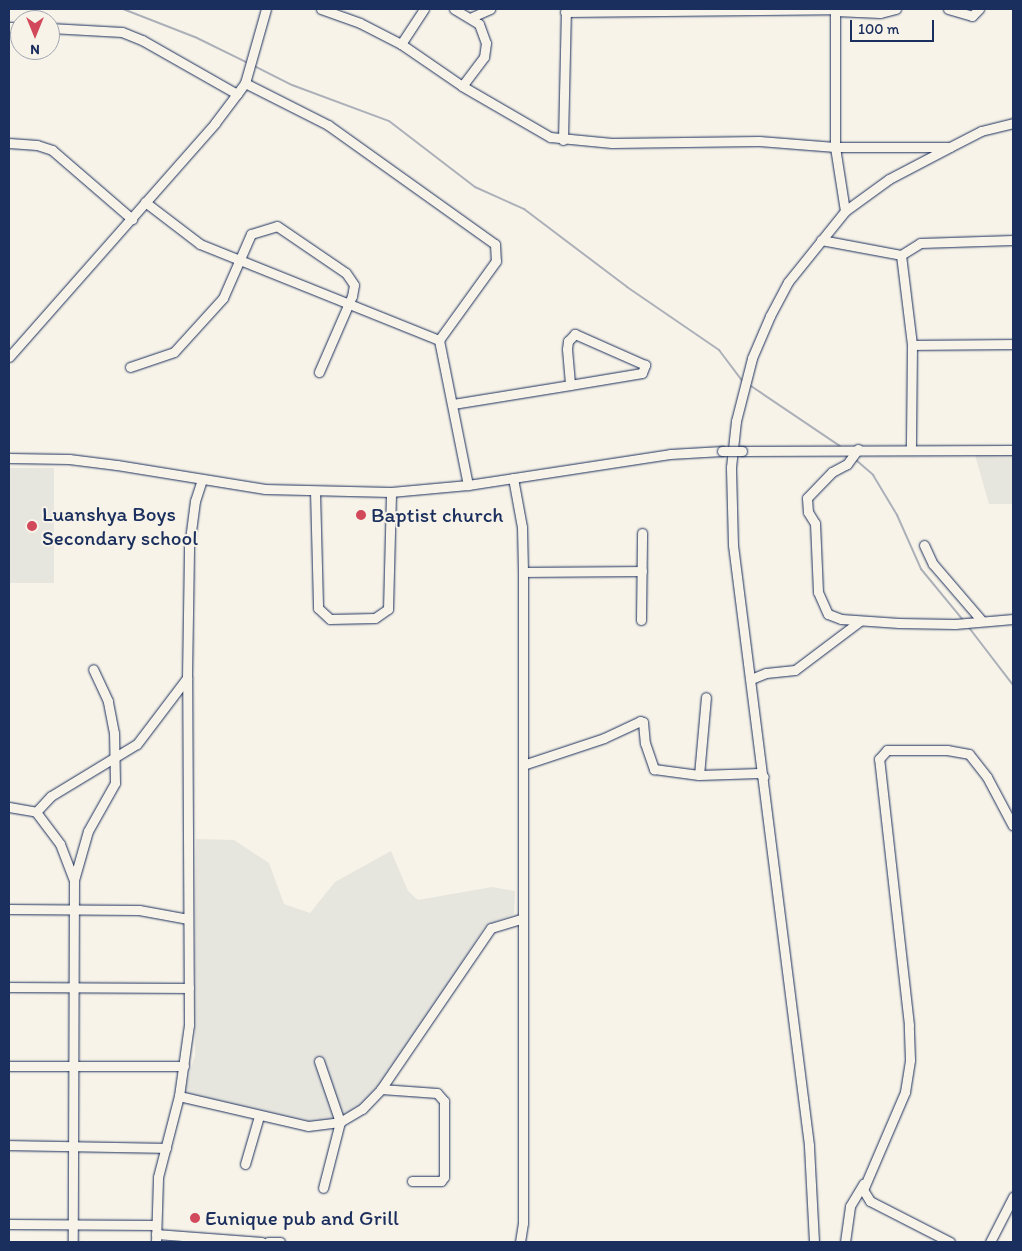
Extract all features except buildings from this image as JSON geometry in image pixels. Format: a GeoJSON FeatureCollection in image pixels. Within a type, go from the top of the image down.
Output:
{"type":"FeatureCollection","features":[{"type":"Feature","properties":{"kind":"street"},"geometry":{"type":"LineString","coordinates":[[9,358],[146,202],[237,94],[245,83],[266,9]]}},
{"type":"Feature","properties":{"kind":"street"},"geometry":{"type":"LineString","coordinates":[[321,9],[360,23],[401,44],[462,86],[546,135],[563,140],[658,144],[759,141],[835,146],[950,147]]}},
{"type":"Feature","properties":{"kind":"street"},"geometry":{"type":"LineString","coordinates":[[401,44],[424,9]]}},
{"type":"Feature","properties":{"kind":"street"},"geometry":{"type":"LineString","coordinates":[[454,9],[472,18],[484,33],[484,57],[462,86]]}},
{"type":"Feature","properties":{"kind":"street"},"geometry":{"type":"LineString","coordinates":[[472,18],[490,9]]}},
{"type":"Feature","properties":{"kind":"street"},"geometry":{"type":"LineString","coordinates":[[563,140],[566,10],[835,10],[880,14],[896,9]]}},
{"type":"Feature","properties":{"kind":"street"},"geometry":{"type":"LineString","coordinates":[[948,9],[972,16],[979,9]]}},
{"type":"Feature","properties":{"kind":"street"},"geometry":{"type":"LineString","coordinates":[[835,10],[835,146],[845,211]]}},
{"type":"Feature","properties":{"kind":"street"},"geometry":{"type":"LineString","coordinates":[[60,29],[122,32],[142,40],[237,94]]}},
{"type":"Feature","properties":{"kind":"street"},"geometry":{"type":"LineString","coordinates":[[245,83],[328,125],[495,244],[496,261],[439,340],[468,485]]}},
{"type":"Feature","properties":{"kind":"street"},"geometry":{"type":"LineString","coordinates":[[814,1242],[810,1153],[764,777],[733,545],[730,498],[736,421],[752,358],[770,316],[788,282],[845,211],[889,179],[950,147],[981,131],[1013,123]]}},
{"type":"Feature","properties":{"kind":"street"},"geometry":{"type":"LineString","coordinates":[[9,143],[37,145],[52,150],[132,218]]}},
{"type":"Feature","properties":{"kind":"street"},"geometry":{"type":"LineString","coordinates":[[146,202],[186,236],[238,259],[439,340]]}},
{"type":"Feature","properties":{"kind":"street"},"geometry":{"type":"LineString","coordinates":[[130,368],[174,352],[223,298],[238,259],[251,234],[277,226],[346,274],[354,285],[320,372]]}},
{"type":"Feature","properties":{"kind":"street"},"geometry":{"type":"LineString","coordinates":[[821,240],[901,255],[920,243],[1013,240]]}},
{"type":"Feature","properties":{"kind":"street"},"geometry":{"type":"LineString","coordinates":[[901,255],[912,345],[911,448]]}},
{"type":"Feature","properties":{"kind":"street"},"geometry":{"type":"LineString","coordinates":[[453,404],[570,385],[642,373],[645,365],[575,334],[568,341],[567,348],[570,385]]}},
{"type":"Feature","properties":{"kind":"street"},"geometry":{"type":"LineString","coordinates":[[912,345],[1013,344]]}},
{"type":"Feature","properties":{"kind":"street"},"geometry":{"type":"LineString","coordinates":[[9,458],[69,459],[248,487],[315,491],[391,492],[468,485],[670,454],[722,451],[911,448],[1013,450]]}},
{"type":"Feature","properties":{"kind":"street"},"geometry":{"type":"LineString","coordinates":[[858,449],[847,464],[832,472],[807,498],[806,506],[815,523],[817,586],[822,606],[831,616],[860,620],[955,624],[1013,618]]}},
{"type":"Feature","properties":{"kind":"street"},"geometry":{"type":"LineString","coordinates":[[513,478],[522,527],[523,572],[521,919],[524,1223],[520,1242]]}},
{"type":"Feature","properties":{"kind":"street"},"geometry":{"type":"LineString","coordinates":[[156,1234],[158,1177],[179,1096],[184,1066],[189,988],[187,678],[189,547],[195,501],[202,479]]}},
{"type":"Feature","properties":{"kind":"street"},"geometry":{"type":"LineString","coordinates":[[315,491],[318,608],[330,619],[375,618],[388,609],[391,492]]}},
{"type":"Feature","properties":{"kind":"street"},"geometry":{"type":"LineString","coordinates":[[641,620],[642,533]]}},
{"type":"Feature","properties":{"kind":"street"},"geometry":{"type":"LineString","coordinates":[[924,544],[933,564],[982,621]]}},
{"type":"Feature","properties":{"kind":"street"},"geometry":{"type":"LineString","coordinates":[[523,572],[642,572]]}},
{"type":"Feature","properties":{"kind":"street"},"geometry":{"type":"LineString","coordinates":[[751,679],[766,673],[795,670],[860,620]]}},
{"type":"Feature","properties":{"kind":"street"},"geometry":{"type":"LineString","coordinates":[[73,1242],[72,987],[75,909],[74,880],[88,831],[115,783],[116,756],[108,701],[93,669]]}},
{"type":"Feature","properties":{"kind":"street"},"geometry":{"type":"LineString","coordinates":[[36,812],[51,796],[137,744],[187,678]]}},
{"type":"Feature","properties":{"kind":"street"},"geometry":{"type":"LineString","coordinates":[[699,775],[706,697]]}},
{"type":"Feature","properties":{"kind":"street"},"geometry":{"type":"LineString","coordinates":[[523,765],[604,738],[640,721],[643,722],[645,743],[654,770],[699,775],[759,773],[764,777]]}},
{"type":"Feature","properties":{"kind":"street"},"geometry":{"type":"LineString","coordinates":[[845,1242],[850,1206],[864,1183],[905,1092],[910,1060],[910,1025],[878,759],[887,750],[947,750],[969,754],[987,777],[1013,826]]}},
{"type":"Feature","properties":{"kind":"street"},"geometry":{"type":"LineString","coordinates":[[9,807],[36,812],[60,844],[74,880]]}},
{"type":"Feature","properties":{"kind":"street"},"geometry":{"type":"LineString","coordinates":[[9,909],[139,910],[188,919]]}},
{"type":"Feature","properties":{"kind":"street"},"geometry":{"type":"LineString","coordinates":[[179,1096],[308,1126],[340,1122],[362,1109],[381,1089],[468,958],[491,928],[521,919]]}},
{"type":"Feature","properties":{"kind":"street"},"geometry":{"type":"LineString","coordinates":[[9,987],[189,988]]}},
{"type":"Feature","properties":{"kind":"street"},"geometry":{"type":"LineString","coordinates":[[319,1061],[340,1122],[323,1188]]}},
{"type":"Feature","properties":{"kind":"street"},"geometry":{"type":"LineString","coordinates":[[9,1066],[184,1066]]}},
{"type":"Feature","properties":{"kind":"street"},"geometry":{"type":"LineString","coordinates":[[381,1089],[437,1093],[444,1101],[444,1177],[441,1181],[412,1181]]}},
{"type":"Feature","properties":{"kind":"street"},"geometry":{"type":"LineString","coordinates":[[245,1164],[259,1116]]}},
{"type":"Feature","properties":{"kind":"street"},"geometry":{"type":"LineString","coordinates":[[9,1145],[73,1144],[166,1148]]}},
{"type":"Feature","properties":{"kind":"street"},"geometry":{"type":"LineString","coordinates":[[864,1183],[864,1194],[870,1201],[950,1242]]}},
{"type":"Feature","properties":{"kind":"street"},"geometry":{"type":"LineString","coordinates":[[990,1242],[1013,1197]]}},
{"type":"Feature","properties":{"kind":"street"},"geometry":{"type":"LineString","coordinates":[[9,1224],[72,1224],[156,1234],[262,1242]]}},
{"type":"Feature","properties":{"kind":"street"},"geometry":{"type":"LineString","coordinates":[[268,1242],[280,1242]]}},
{"type":"Feature","properties":{"kind":"shaded area"},"geometry":{"type":"Polygon","coordinates":[[[975,455],[1013,455],[1013,504],[989,504],[975,455]]]}},
{"type":"Feature","properties":{"kind":"shaded area","name":"Luanshya Boys Secondary school"},"geometry":{"type":"Polygon","coordinates":[[[9,468],[54,468],[54,583],[9,583],[9,468]]]}},
{"type":"Feature","properties":{"kind":"shaded area"},"geometry":{"type":"Polygon","coordinates":[[[196,839],[234,840],[269,863],[284,904],[310,913],[335,882],[391,851],[408,891],[418,900],[492,887],[515,891],[514,914],[485,926],[386,1082],[362,1104],[343,1116],[310,1123],[184,1093],[195,1055],[196,839]]]}},
{"type":"Feature","properties":{"kind":"waterway"},"geometry":{"type":"LineString","coordinates":[[123,9],[195,37],[246,62]]}},
{"type":"Feature","properties":{"kind":"waterway"},"geometry":{"type":"LineString","coordinates":[[254,66],[292,85],[389,121],[475,187],[524,209],[627,287],[719,350],[742,380]]}},
{"type":"Feature","properties":{"kind":"waterway"},"geometry":{"type":"LineString","coordinates":[[751,386],[840,446]]}},
{"type":"Feature","properties":{"kind":"waterway"},"geometry":{"type":"LineString","coordinates":[[856,460],[873,475],[897,515],[921,569],[962,619]]}},
{"type":"Feature","properties":{"kind":"waterway"},"geometry":{"type":"LineString","coordinates":[[967,625],[1013,685]]}},
{"type":"Feature","properties":{"kind":"place","name":"Baptist church"},"geometry":{"type":"Point","coordinates":[361,515]}},
{"type":"Feature","properties":{"kind":"place","name":"Luanshya Boys Secondary school"},"geometry":{"type":"Point","coordinates":[32,526]}},
{"type":"Feature","properties":{"kind":"place","name":"Eunique pub and Grill"},"geometry":{"type":"Point","coordinates":[195,1218]}}]}
